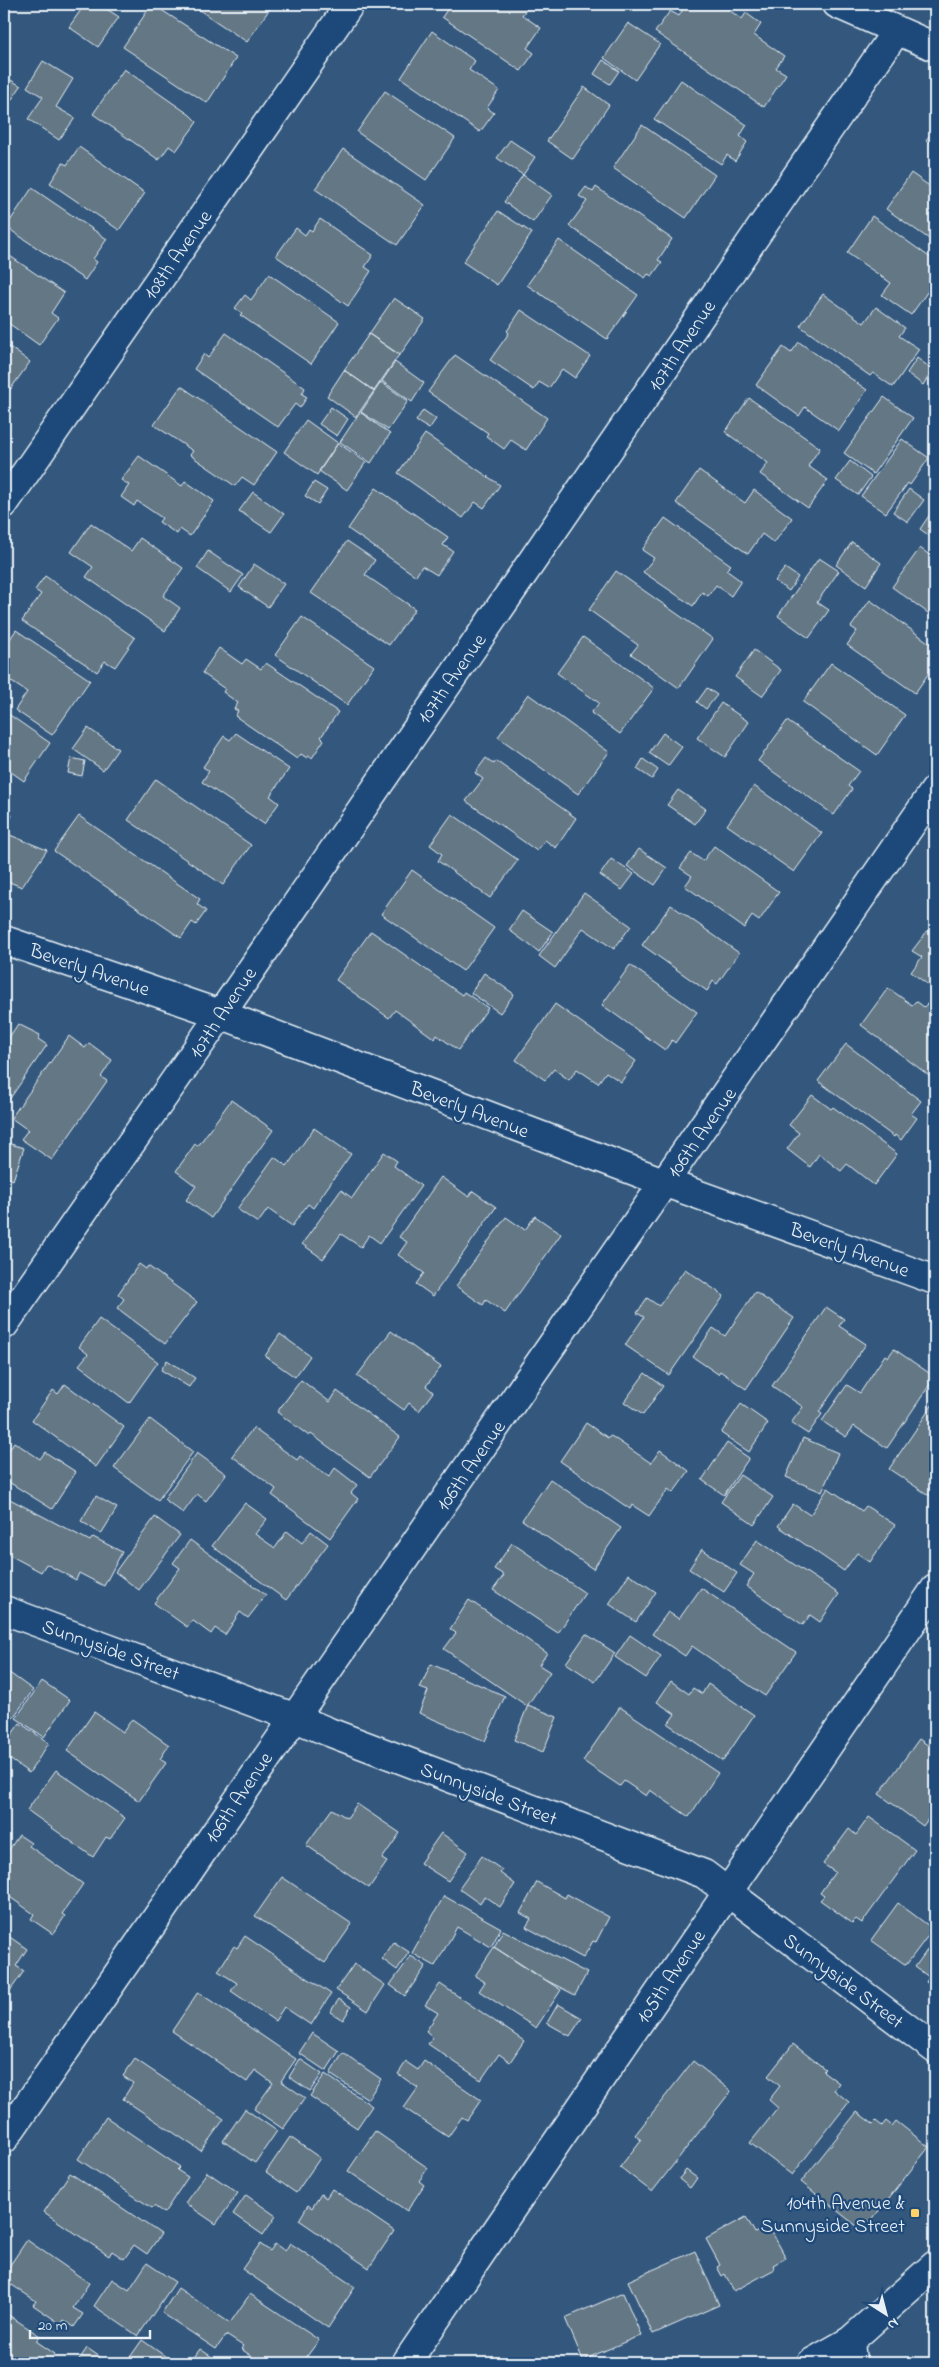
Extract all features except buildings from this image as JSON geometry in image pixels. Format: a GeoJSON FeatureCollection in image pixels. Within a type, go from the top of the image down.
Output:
{"type":"FeatureCollection","features":[{"type":"Feature","properties":{"kind":"street","name":"108th Avenue"},"geometry":{"type":"LineString","coordinates":[[4,504],[350,4]]}},
{"type":"Feature","properties":{"kind":"street"},"geometry":{"type":"LineString","coordinates":[[837,4],[935,47]]}},
{"type":"Feature","properties":{"kind":"street","name":"107th Avenue"},"geometry":{"type":"LineString","coordinates":[[4,1325],[897,30]]}},
{"type":"Feature","properties":{"kind":"street","name":"106th Avenue"},"geometry":{"type":"LineString","coordinates":[[4,2139],[293,1716],[666,1183],[935,790]]}},
{"type":"Feature","properties":{"kind":"street","name":"Beverly Avenue"},"geometry":{"type":"LineString","coordinates":[[4,940],[220,1014],[666,1183],[935,1280]]}},
{"type":"Feature","properties":{"kind":"street","name":"105th Avenue"},"geometry":{"type":"LineString","coordinates":[[406,2363],[935,1589]]}},
{"type":"Feature","properties":{"kind":"street","name":"Sunnyside Street"},"geometry":{"type":"LineString","coordinates":[[4,1610],[293,1716],[329,1732],[704,1874],[935,2049]]}},
{"type":"Feature","properties":{"kind":"street"},"geometry":{"type":"LineString","coordinates":[[812,2363],[851,2352],[935,2265]]}},
{"type":"Feature","properties":{"kind":"place","name":"104th Avenue & Sunnyside Street"},"geometry":{"type":"Point","coordinates":[915,2213]}}]}
